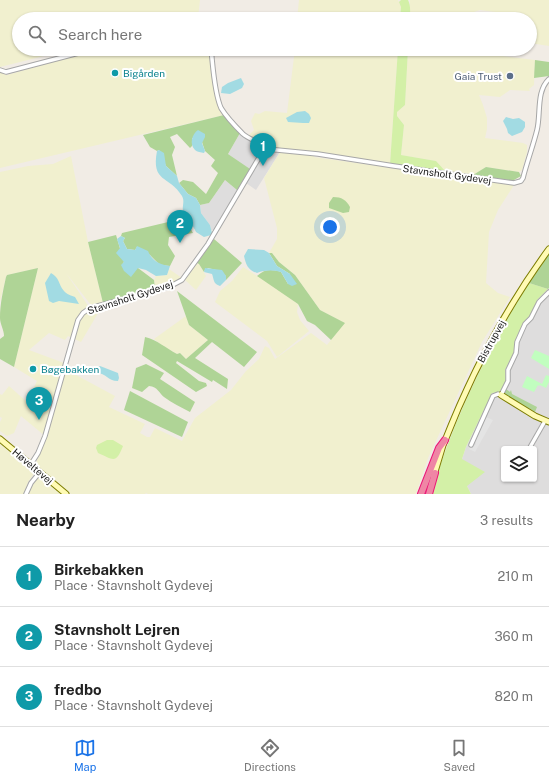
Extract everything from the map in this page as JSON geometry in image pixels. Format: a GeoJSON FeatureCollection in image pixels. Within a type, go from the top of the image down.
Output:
{"type":"FeatureCollection","features":[{"type":"Feature","properties":{"kind":"highway"},"geometry":{"type":"LineString","coordinates":[[422,494],[440,448],[445,440]]}},
{"type":"Feature","properties":{"kind":"highway"},"geometry":{"type":"LineString","coordinates":[[428,494],[435,473]]}},
{"type":"Feature","properties":{"kind":"main road","name":"Bistrupvej"},"geometry":{"type":"LineString","coordinates":[[435,473],[445,440],[467,388],[496,331],[530,276],[549,249]]}},
{"type":"Feature","properties":{"kind":"main road"},"geometry":{"type":"LineString","coordinates":[[501,395],[547,421]]}},
{"type":"Feature","properties":{"kind":"main road","name":"Høveltevej"},"geometry":{"type":"LineString","coordinates":[[0,439],[66,494]]}},
{"type":"Feature","properties":{"kind":"street"},"geometry":{"type":"LineString","coordinates":[[0,70],[6,72],[67,56]]}},
{"type":"Feature","properties":{"kind":"street","name":"Stavnsholt Gydevej"},"geometry":{"type":"LineString","coordinates":[[212,56],[217,94],[221,107],[232,123],[245,135],[264,145],[267,149],[318,154],[514,183],[523,178],[537,129],[541,94],[544,85],[549,79]]}},
{"type":"Feature","properties":{"kind":"street","name":"Stavnsholt Gydevej"},"geometry":{"type":"LineString","coordinates":[[31,464],[38,453],[44,436],[78,320],[83,313],[90,308],[169,286],[182,280],[208,244],[256,163],[267,149]]}},
{"type":"Feature","properties":{"kind":"street"},"geometry":{"type":"LineString","coordinates":[[471,445],[493,396],[498,394],[501,395],[508,381],[508,370],[516,353],[517,342],[525,324],[531,318],[539,302],[549,292]]}},
{"type":"Feature","properties":{"kind":"street"},"geometry":{"type":"LineString","coordinates":[[531,446],[547,421]]}},
{"type":"Feature","properties":{"kind":"street"},"geometry":{"type":"LineString","coordinates":[[26,494],[31,483],[40,472]]}},
{"type":"Feature","properties":{"kind":"shaded area"},"geometry":{"type":"Polygon","coordinates":[[[240,133],[280,152],[256,190],[246,183],[216,230],[211,230],[210,225],[201,213],[200,205],[209,203],[225,180],[237,190],[250,170],[228,154],[240,133]]]}},
{"type":"Feature","properties":{"kind":"shaded area"},"geometry":{"type":"Polygon","coordinates":[[[549,288],[549,494],[471,494],[467,486],[462,459],[466,447],[492,392],[506,381],[505,370],[514,352],[515,341],[523,323],[530,317],[537,300],[549,288]]]}},
{"type":"Feature","properties":{"kind":"shaded area"},"geometry":{"type":"Polygon","coordinates":[[[486,417],[493,420],[475,452],[469,449],[472,445],[474,446],[476,444],[475,441],[486,417]]]}},
{"type":"Feature","properties":{"kind":"green space"},"geometry":{"type":"Polygon","coordinates":[[[0,0],[200,0],[199,12],[12,12],[12,56],[44,56],[0,67],[0,0]]]}},
{"type":"Feature","properties":{"kind":"green space"},"geometry":{"type":"Polygon","coordinates":[[[299,0],[398,0],[401,7],[401,12],[298,12],[299,0]]]}},
{"type":"Feature","properties":{"kind":"green space"},"geometry":{"type":"Polygon","coordinates":[[[401,0],[408,0],[410,12],[401,12],[399,2],[401,0]]]}},
{"type":"Feature","properties":{"kind":"green space"},"geometry":{"type":"Polygon","coordinates":[[[410,0],[549,0],[549,46],[537,44],[537,12],[495,12],[480,10],[474,12],[410,12],[410,0]]]}},
{"type":"Feature","properties":{"kind":"green space"},"geometry":{"type":"Polygon","coordinates":[[[74,56],[210,56],[218,107],[224,115],[0,168],[0,72],[7,75],[74,56]]]}},
{"type":"Feature","properties":{"kind":"green space"},"geometry":{"type":"Polygon","coordinates":[[[294,56],[398,56],[390,164],[316,152],[314,157],[514,185],[498,210],[489,232],[486,283],[498,293],[510,297],[482,342],[428,458],[416,494],[71,494],[36,464],[45,436],[21,416],[14,433],[7,436],[0,431],[0,422],[2,418],[0,417],[0,394],[2,395],[9,386],[27,402],[37,381],[14,367],[38,268],[7,275],[0,302],[0,172],[28,166],[53,164],[71,156],[88,242],[103,303],[91,305],[66,273],[91,310],[101,308],[81,342],[68,336],[65,340],[49,333],[29,350],[64,363],[63,368],[115,396],[109,407],[145,424],[140,433],[150,437],[155,428],[182,441],[195,418],[231,390],[246,371],[259,359],[265,346],[269,348],[275,359],[311,333],[327,345],[344,323],[320,310],[295,275],[279,262],[272,253],[269,253],[277,239],[277,228],[264,178],[280,152],[267,148],[248,136],[254,130],[251,121],[255,113],[259,114],[265,111],[287,113],[294,56]]]}},
{"type":"Feature","properties":{"kind":"green space"},"geometry":{"type":"Polygon","coordinates":[[[398,56],[408,56],[405,105],[397,112],[397,116],[404,125],[401,155],[436,161],[446,172],[390,164],[398,56]]]}},
{"type":"Feature","properties":{"kind":"green space"},"geometry":{"type":"Polygon","coordinates":[[[408,56],[503,56],[535,60],[534,85],[529,89],[530,91],[510,90],[500,97],[479,95],[487,118],[485,138],[523,143],[527,145],[527,152],[522,170],[519,172],[486,167],[473,175],[446,172],[436,161],[401,155],[404,125],[397,116],[397,112],[405,105],[408,56]]]}},
{"type":"Feature","properties":{"kind":"green space"},"geometry":{"type":"Polygon","coordinates":[[[535,60],[549,62],[549,76],[534,78],[535,60]]]}},
{"type":"Feature","properties":{"kind":"green space"},"geometry":{"type":"Polygon","coordinates":[[[224,115],[240,133],[228,154],[250,169],[237,190],[225,180],[209,203],[200,205],[196,198],[188,194],[179,183],[183,180],[193,182],[206,194],[218,173],[211,166],[215,160],[205,151],[202,142],[192,138],[192,146],[190,148],[177,134],[170,137],[175,147],[172,155],[177,176],[166,166],[159,150],[157,151],[150,147],[143,135],[224,115]]]}},
{"type":"Feature","properties":{"kind":"green space"},"geometry":{"type":"Polygon","coordinates":[[[486,167],[519,172],[521,176],[514,180],[508,180],[473,175],[486,167]]]}},
{"type":"Feature","properties":{"kind":"green space"},"geometry":{"type":"Polygon","coordinates":[[[333,197],[341,198],[345,201],[350,207],[349,212],[343,213],[329,208],[329,203],[333,197]]]}},
{"type":"Feature","properties":{"kind":"green space"},"geometry":{"type":"Polygon","coordinates":[[[185,218],[193,233],[169,237],[168,245],[175,256],[170,266],[160,265],[150,255],[137,247],[135,250],[127,249],[123,241],[125,238],[121,236],[122,233],[185,218]]]}},
{"type":"Feature","properties":{"kind":"green space"},"geometry":{"type":"Polygon","coordinates":[[[116,235],[124,262],[122,265],[138,268],[154,280],[155,289],[103,303],[88,242],[116,235]]]}},
{"type":"Feature","properties":{"kind":"green space"},"geometry":{"type":"Polygon","coordinates":[[[214,239],[242,263],[226,280],[226,276],[216,270],[208,268],[204,272],[197,263],[214,239]]]}},
{"type":"Feature","properties":{"kind":"green space"},"geometry":{"type":"Polygon","coordinates":[[[269,253],[272,253],[279,262],[295,275],[320,310],[345,323],[331,340],[315,325],[307,321],[298,304],[257,276],[265,271],[271,270],[281,272],[288,284],[290,274],[277,266],[269,253]]]}},
{"type":"Feature","properties":{"kind":"green space"},"geometry":{"type":"Polygon","coordinates":[[[549,254],[549,288],[548,289],[529,283],[549,254]]]}},
{"type":"Feature","properties":{"kind":"green space"},"geometry":{"type":"Polygon","coordinates":[[[197,263],[206,276],[196,290],[185,280],[197,263]]]}},
{"type":"Feature","properties":{"kind":"green space"},"geometry":{"type":"Polygon","coordinates":[[[243,267],[298,304],[297,312],[300,320],[309,331],[277,357],[267,341],[215,302],[220,291],[232,281],[243,267]]]}},
{"type":"Feature","properties":{"kind":"green space"},"geometry":{"type":"Polygon","coordinates":[[[38,268],[14,367],[0,359],[0,339],[4,336],[0,313],[6,277],[7,275],[38,268]]]}},
{"type":"Feature","properties":{"kind":"green space"},"geometry":{"type":"Polygon","coordinates":[[[169,269],[182,278],[178,281],[155,289],[154,280],[156,276],[167,275],[169,269]]]}},
{"type":"Feature","properties":{"kind":"green space"},"geometry":{"type":"Polygon","coordinates":[[[529,283],[548,289],[537,300],[530,317],[523,323],[515,341],[514,352],[505,370],[506,381],[500,392],[492,393],[466,447],[462,459],[485,472],[467,486],[471,494],[431,494],[450,439],[473,385],[499,333],[529,283]]]}},
{"type":"Feature","properties":{"kind":"green space"},"geometry":{"type":"Polygon","coordinates":[[[177,291],[257,352],[244,367],[212,342],[195,358],[228,379],[227,389],[213,380],[212,382],[177,361],[176,363],[199,381],[206,383],[207,386],[196,392],[142,355],[145,337],[157,342],[177,354],[180,353],[186,359],[208,340],[189,325],[177,291]]]}},
{"type":"Feature","properties":{"kind":"green space"},"geometry":{"type":"Polygon","coordinates":[[[186,316],[189,325],[208,340],[186,359],[180,353],[177,354],[154,339],[186,316]]]}},
{"type":"Feature","properties":{"kind":"green space"},"geometry":{"type":"Polygon","coordinates":[[[535,350],[549,356],[549,369],[531,358],[535,350]]]}},
{"type":"Feature","properties":{"kind":"green space"},"geometry":{"type":"Polygon","coordinates":[[[146,364],[164,373],[160,379],[195,402],[190,412],[164,397],[154,388],[149,386],[142,392],[132,388],[136,368],[146,364]]]}},
{"type":"Feature","properties":{"kind":"green space"},"geometry":{"type":"Polygon","coordinates":[[[546,375],[549,376],[549,382],[546,388],[538,385],[534,392],[522,387],[527,376],[542,384],[546,375]]]}},
{"type":"Feature","properties":{"kind":"green space"},"geometry":{"type":"Polygon","coordinates":[[[506,389],[510,392],[511,390],[512,394],[537,407],[535,412],[504,394],[506,389]]]}},
{"type":"Feature","properties":{"kind":"green space"},"geometry":{"type":"Polygon","coordinates":[[[130,391],[188,422],[182,437],[124,410],[130,391]]]}},
{"type":"Feature","properties":{"kind":"green space"},"geometry":{"type":"Polygon","coordinates":[[[107,440],[113,440],[123,446],[118,456],[114,459],[98,453],[96,448],[97,445],[107,440]]]}},
{"type":"Feature","properties":{"kind":"green space"},"geometry":{"type":"Polygon","coordinates":[[[0,443],[35,472],[28,482],[24,494],[0,494],[0,443]]]}},
{"type":"Feature","properties":{"kind":"green space"},"geometry":{"type":"Polygon","coordinates":[[[39,476],[62,494],[28,494],[35,480],[39,476]]]}},
{"type":"Feature","properties":{"kind":"water"},"geometry":{"type":"Polygon","coordinates":[[[241,78],[244,84],[242,88],[230,94],[221,93],[222,87],[241,78]]]}},
{"type":"Feature","properties":{"kind":"water"},"geometry":{"type":"Polygon","coordinates":[[[305,111],[311,118],[309,123],[288,122],[286,118],[297,112],[305,111]]]}},
{"type":"Feature","properties":{"kind":"water"},"geometry":{"type":"Polygon","coordinates":[[[506,117],[513,119],[519,118],[525,122],[525,127],[522,132],[512,136],[508,133],[503,121],[506,117]]]}},
{"type":"Feature","properties":{"kind":"water"},"geometry":{"type":"Polygon","coordinates":[[[198,130],[205,134],[202,143],[205,151],[204,153],[196,151],[192,145],[193,137],[198,130]]]}},
{"type":"Feature","properties":{"kind":"water"},"geometry":{"type":"Polygon","coordinates":[[[159,150],[164,153],[166,166],[177,176],[179,183],[188,194],[196,198],[200,205],[201,213],[210,225],[211,235],[204,237],[196,232],[184,214],[182,196],[177,189],[159,174],[156,161],[157,151],[159,150]]]}},
{"type":"Feature","properties":{"kind":"water"},"geometry":{"type":"Polygon","coordinates":[[[121,236],[125,238],[123,241],[127,249],[135,250],[137,246],[148,251],[157,262],[170,266],[167,275],[156,276],[146,270],[138,268],[131,277],[124,271],[121,265],[124,262],[116,253],[120,248],[117,239],[121,236]]]}},
{"type":"Feature","properties":{"kind":"water"},"geometry":{"type":"Polygon","coordinates":[[[248,249],[264,250],[269,253],[277,266],[290,274],[297,284],[292,286],[288,284],[281,272],[263,271],[257,273],[249,269],[244,256],[248,249]]]}},
{"type":"Feature","properties":{"kind":"water"},"geometry":{"type":"Polygon","coordinates":[[[205,268],[222,270],[226,276],[226,280],[220,286],[216,284],[212,274],[204,272],[205,268]]]}},
{"type":"Feature","properties":{"kind":"water"},"geometry":{"type":"Polygon","coordinates":[[[51,273],[56,277],[65,292],[75,297],[79,304],[59,301],[53,303],[49,301],[45,283],[51,273]]]}},
{"type":"Feature","properties":{"kind":"water"},"geometry":{"type":"Polygon","coordinates":[[[100,366],[118,373],[118,381],[111,380],[103,374],[96,373],[94,370],[96,367],[100,366]]]}},
{"type":"Feature","properties":{"kind":"place","name":"Bigården"},"geometry":{"type":"Point","coordinates":[115,73]}},
{"type":"Feature","properties":{"kind":"place","name":"Gaia Trust"},"geometry":{"type":"Point","coordinates":[510,76]}},
{"type":"Feature","properties":{"kind":"place","name":"Birkebakken"},"geometry":{"type":"Point","coordinates":[263,166]}},
{"type":"Feature","properties":{"kind":"place","name":"Stavnsholt Lejren"},"geometry":{"type":"Point","coordinates":[180,243]}},
{"type":"Feature","properties":{"kind":"place","name":"Bøgebakken"},"geometry":{"type":"Point","coordinates":[33,369]}},
{"type":"Feature","properties":{"kind":"place","name":"fredbo"},"geometry":{"type":"Point","coordinates":[39,420]}}]}
